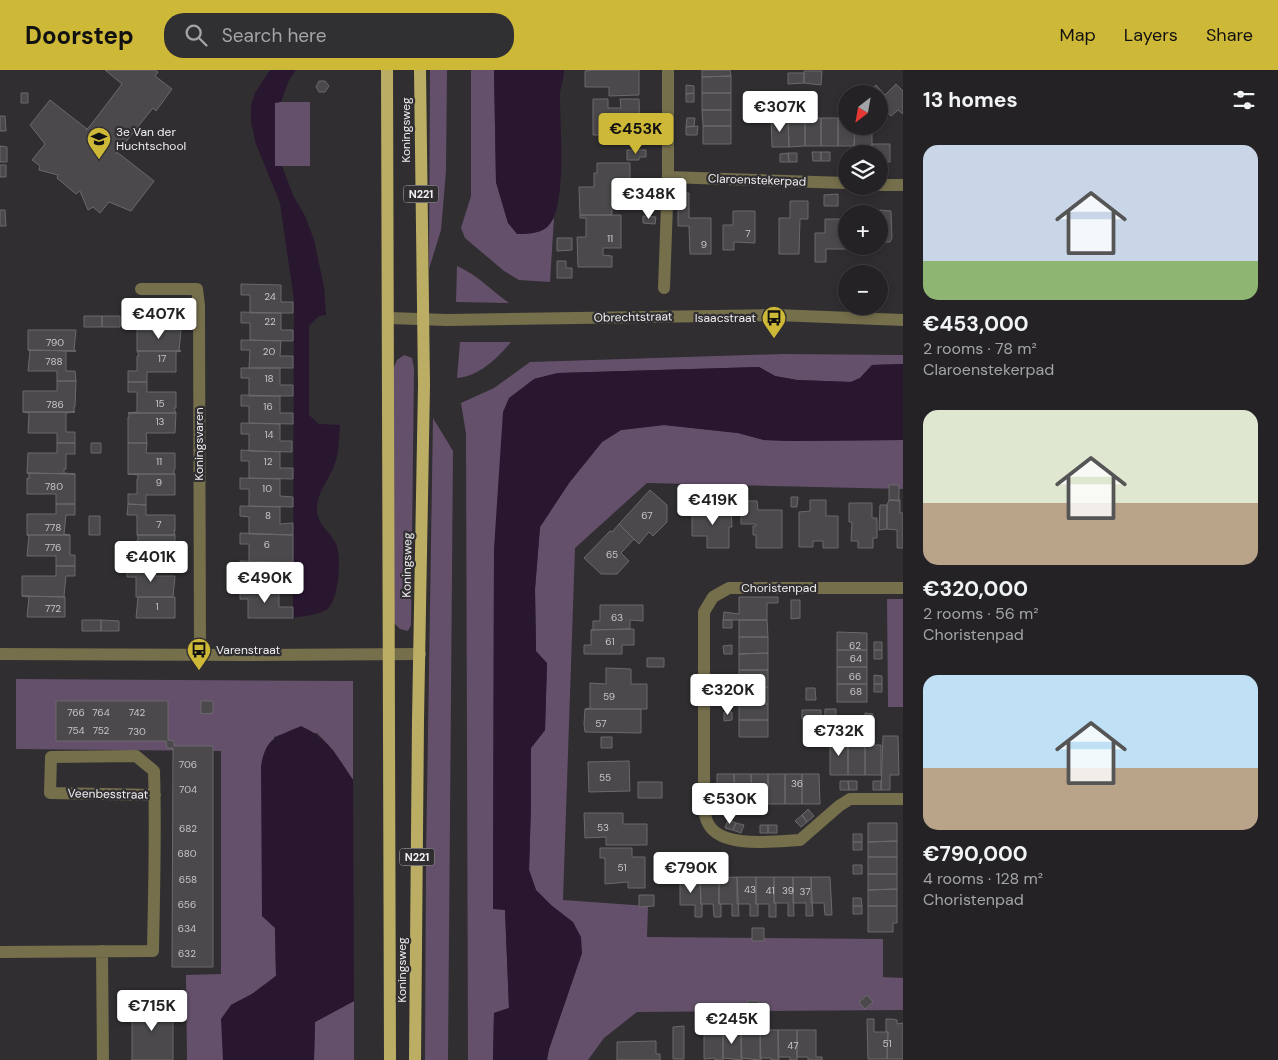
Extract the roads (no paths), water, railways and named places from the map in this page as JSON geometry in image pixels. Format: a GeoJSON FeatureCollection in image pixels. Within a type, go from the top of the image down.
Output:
{"type":"FeatureCollection","features":[{"type":"Feature","properties":{"kind":"main road","name":"Koningsweg"},"geometry":{"type":"LineString","coordinates":[[387,70],[390,1060]]}},
{"type":"Feature","properties":{"kind":"main road","name":"Koningsweg"},"geometry":{"type":"LineString","coordinates":[[415,1060],[424,318],[421,229],[420,70]]}},
{"type":"Feature","properties":{"kind":"street"},"geometry":{"type":"LineString","coordinates":[[664,288],[668,177],[668,70]]}},
{"type":"Feature","properties":{"kind":"street","name":"Claroenstekerpad"},"geometry":{"type":"LineString","coordinates":[[668,177],[838,183]]}},
{"type":"Feature","properties":{"kind":"street"},"geometry":{"type":"LineString","coordinates":[[888,185],[903,186]]}},
{"type":"Feature","properties":{"kind":"street","name":"Koningsvaren"},"geometry":{"type":"LineString","coordinates":[[140,289],[197,289],[200,655]]}},
{"type":"Feature","properties":{"kind":"street","name":"Obrechtstraat"},"geometry":{"type":"LineString","coordinates":[[389,318],[447,320],[776,315],[903,320]]}},
{"type":"Feature","properties":{"kind":"street","name":"Choristenpad"},"geometry":{"type":"LineString","coordinates":[[903,588],[729,588],[713,597],[704,612],[704,810],[709,826],[717,834],[736,842],[800,840],[839,806],[850,799],[903,798]]}},
{"type":"Feature","properties":{"kind":"street"},"geometry":{"type":"LineString","coordinates":[[0,654],[420,654]]}},
{"type":"Feature","properties":{"kind":"street","name":"Veenbesstraat"},"geometry":{"type":"LineString","coordinates":[[0,952],[153,951],[156,846],[155,795],[154,771],[136,756],[52,757],[50,793],[155,795]]}},
{"type":"Feature","properties":{"kind":"street"},"geometry":{"type":"LineString","coordinates":[[102,951],[104,1060]]}},
{"type":"Feature","properties":{"kind":"place","name":"3e Van der Huchtschool"},"geometry":{"type":"Point","coordinates":[99,160]}},
{"type":"Feature","properties":{"kind":"place","name":"Isaacstraat"},"geometry":{"type":"Point","coordinates":[774,339]}},
{"type":"Feature","properties":{"kind":"place","name":"Varenstraat"},"geometry":{"type":"Point","coordinates":[199,671]}}]}
